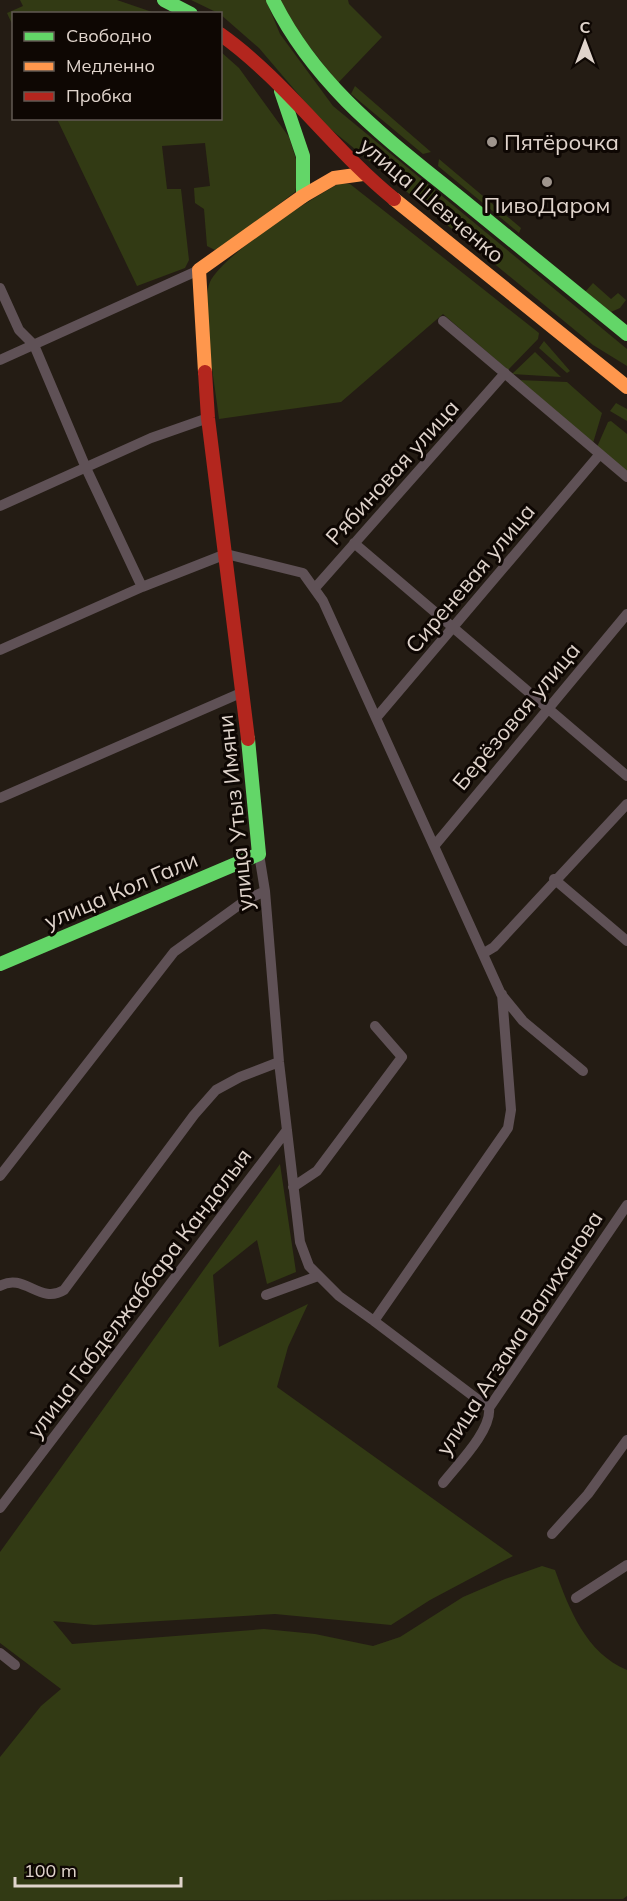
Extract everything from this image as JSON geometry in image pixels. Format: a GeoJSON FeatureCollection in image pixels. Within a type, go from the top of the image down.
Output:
{"type":"FeatureCollection","features":[{"type":"Feature","properties":{"kind":"street"},"geometry":{"type":"LineString","coordinates":[[164,0],[187,12]]}},
{"type":"Feature","properties":{"kind":"street","name":"улица Шевченко"},"geometry":{"type":"LineString","coordinates":[[273,0],[294,40],[335,92],[425,170],[627,334]]}},
{"type":"Feature","properties":{"kind":"street","name":"улица Шевченко"},"geometry":{"type":"LineString","coordinates":[[222,35],[247,53],[363,174],[627,387]]}},
{"type":"Feature","properties":{"kind":"street"},"geometry":{"type":"LineString","coordinates":[[281,90],[306,163],[307,178],[303,196]]}},
{"type":"Feature","properties":{"kind":"street"},"geometry":{"type":"LineString","coordinates":[[0,360],[198,270],[303,196],[334,178],[363,174]]}},
{"type":"Feature","properties":{"kind":"street","name":"улица Утыз Имяни"},"geometry":{"type":"LineString","coordinates":[[198,270],[208,418],[243,692],[259,854],[265,891],[279,1062],[300,1242],[309,1266],[339,1296],[489,1408]]}},
{"type":"Feature","properties":{"kind":"street"},"geometry":{"type":"LineString","coordinates":[[0,288],[19,330],[34,345],[86,468],[142,587]]}},
{"type":"Feature","properties":{"kind":"street"},"geometry":{"type":"LineString","coordinates":[[443,321],[502,377],[596,458],[627,477]]}},
{"type":"Feature","properties":{"kind":"street","name":"Рябиновая улица"},"geometry":{"type":"LineString","coordinates":[[315,588],[502,377]]}},
{"type":"Feature","properties":{"kind":"street"},"geometry":{"type":"LineString","coordinates":[[0,506],[151,438],[208,418]]}},
{"type":"Feature","properties":{"kind":"street","name":"Сиреневая улица"},"geometry":{"type":"LineString","coordinates":[[376,718],[596,458]]}},
{"type":"Feature","properties":{"kind":"street"},"geometry":{"type":"LineString","coordinates":[[354,543],[627,776]]}},
{"type":"Feature","properties":{"kind":"street"},"geometry":{"type":"LineString","coordinates":[[0,650],[142,587],[226,554],[297,569],[315,588],[435,845],[501,994],[523,1021],[584,1071]]}},
{"type":"Feature","properties":{"kind":"street","name":"Берёзовая улица"},"geometry":{"type":"LineString","coordinates":[[435,845],[627,614]]}},
{"type":"Feature","properties":{"kind":"street"},"geometry":{"type":"LineString","coordinates":[[0,798],[243,692]]}},
{"type":"Feature","properties":{"kind":"street"},"geometry":{"type":"LineString","coordinates":[[484,953],[494,947],[554,879],[627,804]]}},
{"type":"Feature","properties":{"kind":"street","name":"улица Кол Гали"},"geometry":{"type":"LineString","coordinates":[[0,964],[259,854]]}},
{"type":"Feature","properties":{"kind":"street"},"geometry":{"type":"LineString","coordinates":[[554,879],[627,941]]}},
{"type":"Feature","properties":{"kind":"street"},"geometry":{"type":"LineString","coordinates":[[0,1176],[174,952],[246,900],[265,891]]}},
{"type":"Feature","properties":{"kind":"street"},"geometry":{"type":"LineString","coordinates":[[374,1321],[508,1128],[511,1110],[501,994]]}},
{"type":"Feature","properties":{"kind":"street"},"geometry":{"type":"LineString","coordinates":[[293,1187],[317,1171],[402,1056],[375,1026]]}},
{"type":"Feature","properties":{"kind":"street"},"geometry":{"type":"LineString","coordinates":[[0,1286],[15,1282],[27,1284],[38,1293],[47,1295],[64,1290],[194,1115],[216,1090],[240,1077],[279,1062]]}},
{"type":"Feature","properties":{"kind":"street","name":"улица Габделжаббара Кандалыя"},"geometry":{"type":"LineString","coordinates":[[0,1508],[287,1130]]}},
{"type":"Feature","properties":{"kind":"street","name":"улица Агзама Валиханова"},"geometry":{"type":"LineString","coordinates":[[443,1483],[484,1429],[490,1417],[489,1408],[627,1205]]}},
{"type":"Feature","properties":{"kind":"street"},"geometry":{"type":"LineString","coordinates":[[266,1295],[318,1276]]}},
{"type":"Feature","properties":{"kind":"street"},"geometry":{"type":"LineString","coordinates":[[552,1534],[588,1494],[627,1440]]}},
{"type":"Feature","properties":{"kind":"street"},"geometry":{"type":"LineString","coordinates":[[576,1598],[627,1565]]}},
{"type":"Feature","properties":{"kind":"street"},"geometry":{"type":"LineString","coordinates":[[0,1653],[15,1665]]}},
{"type":"Feature","properties":{"kind":"green space"},"geometry":{"type":"Polygon","coordinates":[[[20,0],[117,0],[152,12],[12,12],[12,24],[7,13],[23,6],[20,0]]]}},
{"type":"Feature","properties":{"kind":"green space"},"geometry":{"type":"Polygon","coordinates":[[[191,0],[266,0],[280,34],[333,106],[627,349],[627,366],[593,345],[322,122],[259,48],[222,16],[222,12],[216,12],[191,0]]]}},
{"type":"Feature","properties":{"kind":"green space"},"geometry":{"type":"Polygon","coordinates":[[[279,0],[348,0],[349,4],[382,37],[338,83],[294,27],[279,0]]]}},
{"type":"Feature","properties":{"kind":"green space"},"geometry":{"type":"Polygon","coordinates":[[[222,53],[239,68],[289,137],[300,172],[295,192],[217,251],[207,246],[204,209],[195,203],[194,188],[210,186],[205,143],[162,146],[167,189],[181,189],[189,260],[185,268],[137,286],[57,120],[222,120],[222,53]]]}},
{"type":"Feature","properties":{"kind":"green space"},"geometry":{"type":"Polygon","coordinates":[[[355,86],[431,152],[423,154],[351,94],[355,86]]]}},
{"type":"Feature","properties":{"kind":"green space"},"geometry":{"type":"Polygon","coordinates":[[[439,159],[521,228],[519,233],[438,166],[439,159]]]}},
{"type":"Feature","properties":{"kind":"green space"},"geometry":{"type":"Polygon","coordinates":[[[340,183],[350,184],[539,333],[538,339],[508,370],[443,314],[341,402],[219,419],[208,327],[207,293],[210,282],[231,257],[249,243],[340,183]]]}},
{"type":"Feature","properties":{"kind":"green space"},"geometry":{"type":"Polygon","coordinates":[[[593,283],[611,299],[618,293],[626,300],[620,308],[611,312],[585,292],[593,283]]]}},
{"type":"Feature","properties":{"kind":"green space"},"geometry":{"type":"Polygon","coordinates":[[[544,341],[570,371],[567,373],[539,348],[544,341]]]}},
{"type":"Feature","properties":{"kind":"green space"},"geometry":{"type":"Polygon","coordinates":[[[535,352],[561,377],[512,374],[535,352]]]}},
{"type":"Feature","properties":{"kind":"green space"},"geometry":{"type":"Polygon","coordinates":[[[518,380],[567,382],[602,413],[593,443],[518,380]]]}},
{"type":"Feature","properties":{"kind":"green space"},"geometry":{"type":"Polygon","coordinates":[[[616,403],[627,409],[627,421],[610,411],[616,403]]]}},
{"type":"Feature","properties":{"kind":"green space"},"geometry":{"type":"Polygon","coordinates":[[[611,421],[627,434],[627,473],[597,447],[608,422],[611,421]]]}},
{"type":"Feature","properties":{"kind":"green space"},"geometry":{"type":"Polygon","coordinates":[[[280,1164],[296,1272],[267,1284],[257,1240],[213,1275],[219,1347],[308,1304],[288,1347],[277,1387],[513,1556],[430,1600],[391,1625],[275,1614],[94,1625],[53,1621],[72,1644],[264,1629],[315,1634],[373,1646],[400,1637],[463,1597],[505,1579],[542,1566],[555,1570],[566,1600],[590,1641],[600,1653],[627,1670],[627,1896],[623,1899],[0,1901],[0,1757],[41,1706],[61,1689],[0,1643],[0,1552],[280,1164]]]}},
{"type":"Feature","properties":{"kind":"traffic: fast"},"geometry":{"type":"LineString","coordinates":[[164,0],[187,12]]}},
{"type":"Feature","properties":{"kind":"traffic: fast"},"geometry":{"type":"LineString","coordinates":[[273,0],[311,61],[357,112],[627,334]]}},
{"type":"Feature","properties":{"kind":"traffic: fast"},"geometry":{"type":"LineString","coordinates":[[281,91],[303,156],[303,196]]}},
{"type":"Feature","properties":{"kind":"traffic: fast"},"geometry":{"type":"LineString","coordinates":[[0,964],[259,854],[248,739]]}},
{"type":"Feature","properties":{"kind":"traffic: slow"},"geometry":{"type":"LineString","coordinates":[[205,372],[199,270],[303,196],[334,178],[363,174]]}},
{"type":"Feature","properties":{"kind":"traffic: slow"},"geometry":{"type":"LineString","coordinates":[[394,199],[627,387]]}},
{"type":"Feature","properties":{"kind":"traffic: jam"},"geometry":{"type":"LineString","coordinates":[[222,36],[266,72],[350,159],[394,199]]}},
{"type":"Feature","properties":{"kind":"traffic: jam"},"geometry":{"type":"LineString","coordinates":[[205,372],[208,418],[248,739]]}},
{"type":"Feature","properties":{"kind":"place","name":"Пятёрочка"},"geometry":{"type":"Point","coordinates":[492,142]}},
{"type":"Feature","properties":{"kind":"place","name":"ПивоДаром"},"geometry":{"type":"Point","coordinates":[547,182]}}]}
